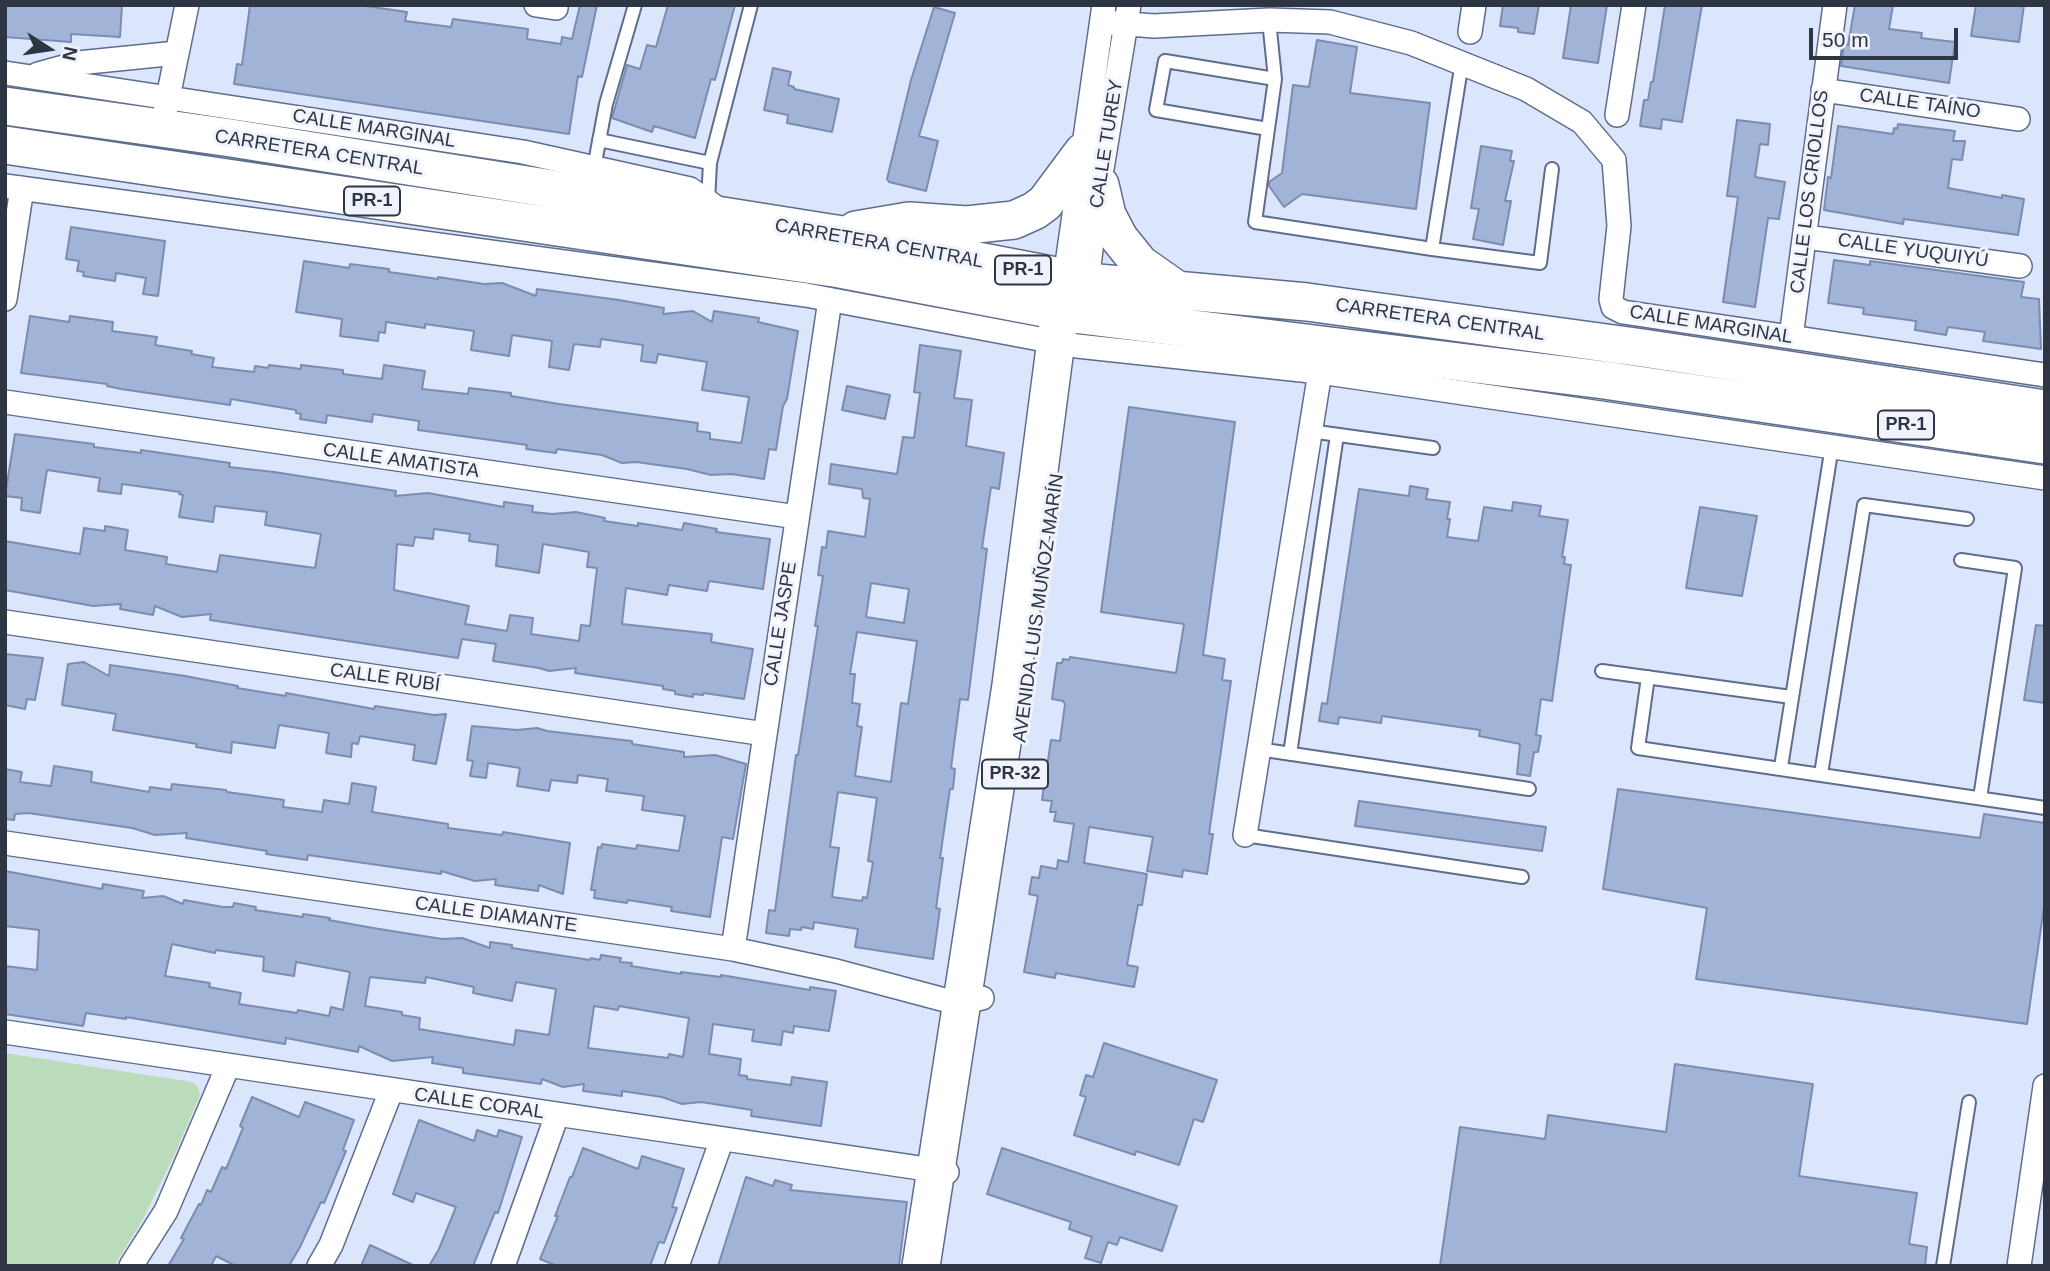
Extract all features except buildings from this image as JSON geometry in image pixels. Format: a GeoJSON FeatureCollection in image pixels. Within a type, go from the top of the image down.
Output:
{"type":"FeatureCollection","features":[{"type":"Feature","properties":{"kind":"main road","name":"CARRETERA CENTRAL"},"geometry":{"type":"LineString","coordinates":[[5,106],[165,113],[720,210],[836,234],[1071,313],[1178,291],[1307,302],[2045,410]]}},
{"type":"Feature","properties":{"kind":"main road"},"geometry":{"type":"LineString","coordinates":[[5,138],[48,133],[103,141],[125,138],[165,113],[206,154],[269,167],[316,192]]}},
{"type":"Feature","properties":{"kind":"main road","name":"CARRETERA CENTRAL"},"geometry":{"type":"LineString","coordinates":[[5,145],[840,269],[1071,313],[1604,380],[1765,420],[2045,445]]}},
{"type":"Feature","properties":{"kind":"main road"},"geometry":{"type":"LineString","coordinates":[[836,234],[909,221],[967,225],[1014,220],[1034,211],[1045,202],[1083,152]]}},
{"type":"Feature","properties":{"kind":"main road"},"geometry":{"type":"LineString","coordinates":[[1100,185],[1107,215],[1119,238],[1140,264],[1178,291]]}},
{"type":"Feature","properties":{"kind":"main road","name":"AVENIDA LUIS MUÑOZ MARÍN"},"geometry":{"type":"LineString","coordinates":[[971,1001],[1011,685],[1071,313]]}},
{"type":"Feature","properties":{"kind":"main road","name":"AVENIDA LUIS MUÑOZ MARÍN"},"geometry":{"type":"LineString","coordinates":[[936,1266],[945,1172],[1071,313]]}},
{"type":"Feature","properties":{"kind":"main road"},"geometry":{"type":"LineString","coordinates":[[1765,420],[1787,391],[1819,394],[1867,382]]}},
{"type":"Feature","properties":{"kind":"main road","name":"AVENIDA LUIS MUÑOZ MARÍN"},"geometry":{"type":"LineString","coordinates":[[920,1266],[945,1172]]}},
{"type":"Feature","properties":{"kind":"street"},"geometry":{"type":"LineString","coordinates":[[165,113],[187,5]]}},
{"type":"Feature","properties":{"kind":"street"},"geometry":{"type":"LineString","coordinates":[[1470,32],[1474,5]]}},
{"type":"Feature","properties":{"kind":"street"},"geometry":{"type":"LineString","coordinates":[[1617,115],[1634,5]]}},
{"type":"Feature","properties":{"kind":"street","name":"CALLE LOS CRIOLLOS"},"geometry":{"type":"LineString","coordinates":[[1791,337],[1835,5]]}},
{"type":"Feature","properties":{"kind":"street","name":"CALLE MARGINAL"},"geometry":{"type":"LineString","coordinates":[[1103,14],[1128,15],[1154,26],[1269,20],[1330,22],[1411,43],[1526,89],[1582,122],[1614,160],[1619,226],[1611,299],[1614,307],[1623,312],[2045,375]]}},
{"type":"Feature","properties":{"kind":"street","name":"CALLE TUREY"},"geometry":{"type":"LineString","coordinates":[[1071,313],[1083,152],[1103,14]]}},
{"type":"Feature","properties":{"kind":"street","name":"CALLE TUREY"},"geometry":{"type":"LineString","coordinates":[[1071,313],[1100,185],[1128,15]]}},
{"type":"Feature","properties":{"kind":"street"},"geometry":{"type":"LineString","coordinates":[[30,76],[78,63],[177,54]]}},
{"type":"Feature","properties":{"kind":"street","name":"CALLE MARGINAL"},"geometry":{"type":"LineString","coordinates":[[5,73],[30,76],[165,113],[523,152],[690,189],[720,210]]}},
{"type":"Feature","properties":{"kind":"street","name":"CALLE TAÍNO"},"geometry":{"type":"LineString","coordinates":[[1823,90],[2018,119]]}},
{"type":"Feature","properties":{"kind":"street"},"geometry":{"type":"LineString","coordinates":[[5,299],[14,187],[830,300],[1071,313],[1320,372],[1765,420],[1832,446],[2045,478]]}},
{"type":"Feature","properties":{"kind":"street","name":"CALLE YUQUIYÚ"},"geometry":{"type":"LineString","coordinates":[[1806,237],[2020,266]]}},
{"type":"Feature","properties":{"kind":"street"},"geometry":{"type":"LineString","coordinates":[[739,256],[806,295]]}},
{"type":"Feature","properties":{"kind":"street","name":"CALLE JASPE"},"geometry":{"type":"LineString","coordinates":[[733,949],[830,300]]}},
{"type":"Feature","properties":{"kind":"street"},"geometry":{"type":"LineString","coordinates":[[1245,835],[1320,372]]}},
{"type":"Feature","properties":{"kind":"street","name":"CALLE AMATISTA"},"geometry":{"type":"LineString","coordinates":[[5,402],[797,517]]}},
{"type":"Feature","properties":{"kind":"street","name":"CALLE RUBÍ"},"geometry":{"type":"LineString","coordinates":[[5,622],[765,734]]}},
{"type":"Feature","properties":{"kind":"street","name":"CALLE DIAMANTE"},"geometry":{"type":"LineString","coordinates":[[5,843],[733,949],[971,1001]]}},
{"type":"Feature","properties":{"kind":"street","name":"CALLE CORAL"},"geometry":{"type":"LineString","coordinates":[[5,1032],[945,1172]]}},
{"type":"Feature","properties":{"kind":"street"},"geometry":{"type":"LineString","coordinates":[[131,1266],[166,1210],[228,1066]]}},
{"type":"Feature","properties":{"kind":"street"},"geometry":{"type":"LineString","coordinates":[[2019,1266],[2045,1086]]}},
{"type":"Feature","properties":{"kind":"street"},"geometry":{"type":"LineString","coordinates":[[319,1266],[331,1245],[391,1091]]}},
{"type":"Feature","properties":{"kind":"street"},"geometry":{"type":"LineString","coordinates":[[503,1266],[557,1115]]}},
{"type":"Feature","properties":{"kind":"street"},"geometry":{"type":"LineString","coordinates":[[677,1266],[722,1139]]}},
{"type":"Feature","properties":{"kind":"lane"},"geometry":{"type":"LineString","coordinates":[[594,168],[607,104],[635,5]]}},
{"type":"Feature","properties":{"kind":"lane"},"geometry":{"type":"LineString","coordinates":[[720,210],[710,163],[751,5]]}},
{"type":"Feature","properties":{"kind":"lane"},"geometry":{"type":"LineString","coordinates":[[1269,20],[1275,79],[1255,222],[1539,263],[1552,169]]}},
{"type":"Feature","properties":{"kind":"lane"},"geometry":{"type":"LineString","coordinates":[[1268,129],[1156,110],[1165,61],[1275,79]]}},
{"type":"Feature","properties":{"kind":"lane"},"geometry":{"type":"LineString","coordinates":[[1432,249],[1462,62]]}},
{"type":"Feature","properties":{"kind":"lane"},"geometry":{"type":"LineString","coordinates":[[599,140],[710,163]]}},
{"type":"Feature","properties":{"kind":"lane"},"geometry":{"type":"LineString","coordinates":[[1310,431],[1433,448]]}},
{"type":"Feature","properties":{"kind":"lane"},"geometry":{"type":"LineString","coordinates":[[1290,754],[1337,435]]}},
{"type":"Feature","properties":{"kind":"lane"},"geometry":{"type":"LineString","coordinates":[[1781,767],[1832,446]]}},
{"type":"Feature","properties":{"kind":"lane"},"geometry":{"type":"LineString","coordinates":[[1821,774],[1864,505],[1967,519]]}},
{"type":"Feature","properties":{"kind":"lane"},"geometry":{"type":"LineString","coordinates":[[1961,559],[2015,568],[1980,798]]}},
{"type":"Feature","properties":{"kind":"lane"},"geometry":{"type":"LineString","coordinates":[[1602,671],[1791,697]]}},
{"type":"Feature","properties":{"kind":"lane"},"geometry":{"type":"LineString","coordinates":[[1648,677],[1638,748],[2045,808]]}},
{"type":"Feature","properties":{"kind":"lane"},"geometry":{"type":"LineString","coordinates":[[1258,749],[1530,789]]}},
{"type":"Feature","properties":{"kind":"lane"},"geometry":{"type":"LineString","coordinates":[[1245,835],[1522,877]]}},
{"type":"Feature","properties":{"kind":"lane"},"geometry":{"type":"LineString","coordinates":[[1943,1266],[1969,1102]]}},
{"type":"Feature","properties":{"kind":"green space"},"geometry":{"type":"Polygon","coordinates":[[[5,1053],[192,1082],[198,1087],[200,1095],[174,1156],[142,1221],[114,1266],[5,1266],[5,1053]]]}}]}
